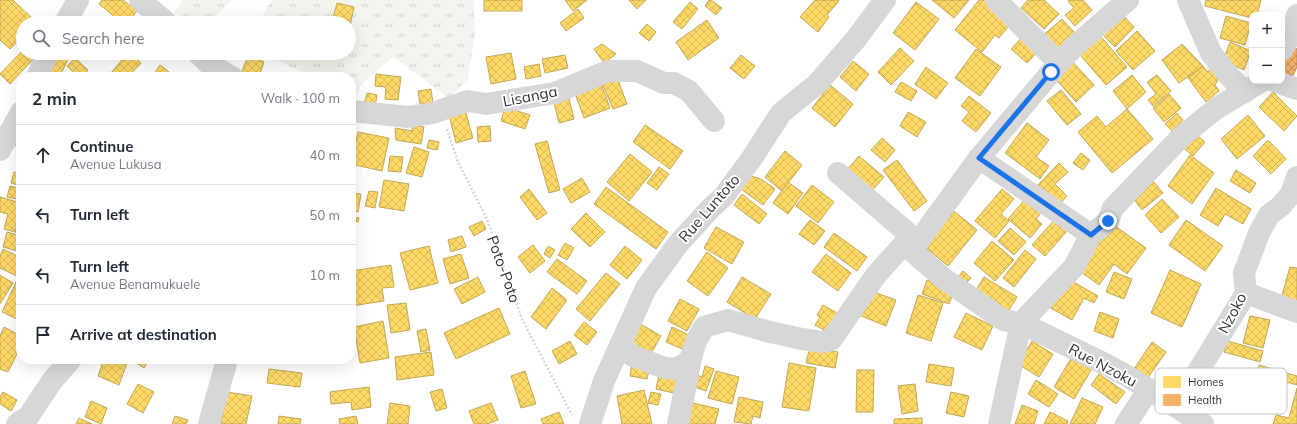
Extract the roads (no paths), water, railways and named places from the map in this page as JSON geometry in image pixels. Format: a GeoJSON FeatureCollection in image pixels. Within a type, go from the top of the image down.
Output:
{"type":"FeatureCollection","features":[{"type":"Feature","properties":{"kind":"street"},"geometry":{"type":"LineString","coordinates":[[69,16],[78,0]]}},
{"type":"Feature","properties":{"kind":"street"},"geometry":{"type":"LineString","coordinates":[[140,0],[158,16]]}},
{"type":"Feature","properties":{"kind":"street","name":"Rue Luntoto"},"geometry":{"type":"LineString","coordinates":[[582,420],[604,381],[646,288],[678,244],[710,208],[724,196],[752,158],[781,113],[817,84],[856,39],[885,0]]}},
{"type":"Feature","properties":{"kind":"street"},"geometry":{"type":"LineString","coordinates":[[996,0],[1059,63]]}},
{"type":"Feature","properties":{"kind":"street"},"geometry":{"type":"LineString","coordinates":[[678,424],[696,341],[704,327],[728,320],[795,338],[822,342],[831,340],[876,275],[911,243],[979,158],[1059,63],[1075,46],[1128,0]]}},
{"type":"Feature","properties":{"kind":"street"},"geometry":{"type":"LineString","coordinates":[[1188,0],[1211,53],[1229,76],[1254,86]]}},
{"type":"Feature","properties":{"kind":"street"},"geometry":{"type":"LineString","coordinates":[[1283,48],[1292,33],[1297,15]]}},
{"type":"Feature","properties":{"kind":"street"},"geometry":{"type":"LineString","coordinates":[[39,72],[45,60]]}},
{"type":"Feature","properties":{"kind":"street"},"geometry":{"type":"LineString","coordinates":[[205,60],[223,72]]}},
{"type":"Feature","properties":{"kind":"street","name":"Lisanga"},"geometry":{"type":"LineString","coordinates":[[356,112],[408,117],[441,111],[467,101],[486,104],[555,92],[608,71],[637,71],[664,83],[674,83],[689,91],[714,121]]}},
{"type":"Feature","properties":{"kind":"street"},"geometry":{"type":"LineString","coordinates":[[1283,84],[1297,89]]}},
{"type":"Feature","properties":{"kind":"street"},"geometry":{"type":"LineString","coordinates":[[999,424],[1021,323],[1074,267],[1091,235],[1108,221],[1112,208],[1182,136],[1217,108],[1254,86]]}},
{"type":"Feature","properties":{"kind":"street"},"geometry":{"type":"LineString","coordinates":[[0,150],[16,121]]}},
{"type":"Feature","properties":{"kind":"street"},"geometry":{"type":"LineString","coordinates":[[979,158],[1091,235]]}},
{"type":"Feature","properties":{"kind":"street","name":"Rue Nzoku"},"geometry":{"type":"LineString","coordinates":[[838,173],[911,243],[943,278],[1004,320],[1021,323],[1103,363],[1155,393]]}},
{"type":"Feature","properties":{"kind":"street","name":"Nzoko"},"geometry":{"type":"LineString","coordinates":[[1200,368],[1246,293],[1244,273],[1259,233],[1269,215],[1281,206],[1291,194],[1297,177]]}},
{"type":"Feature","properties":{"kind":"street"},"geometry":{"type":"LineString","coordinates":[[1246,293],[1297,312]]}},
{"type":"Feature","properties":{"kind":"street"},"geometry":{"type":"LineString","coordinates":[[620,345],[633,356],[665,368],[675,369],[685,364],[692,358]]}},
{"type":"Feature","properties":{"kind":"street"},"geometry":{"type":"LineString","coordinates":[[18,424],[28,417],[52,381],[67,364]]}},
{"type":"Feature","properties":{"kind":"street"},"geometry":{"type":"LineString","coordinates":[[209,424],[226,364]]}},
{"type":"Feature","properties":{"kind":"street"},"geometry":{"type":"LineString","coordinates":[[1126,424],[1149,389]]}},
{"type":"Feature","properties":{"kind":"street","name":"Rue Nzoku"},"geometry":{"type":"LineString","coordinates":[[1189,414],[1203,424]]}}]}
